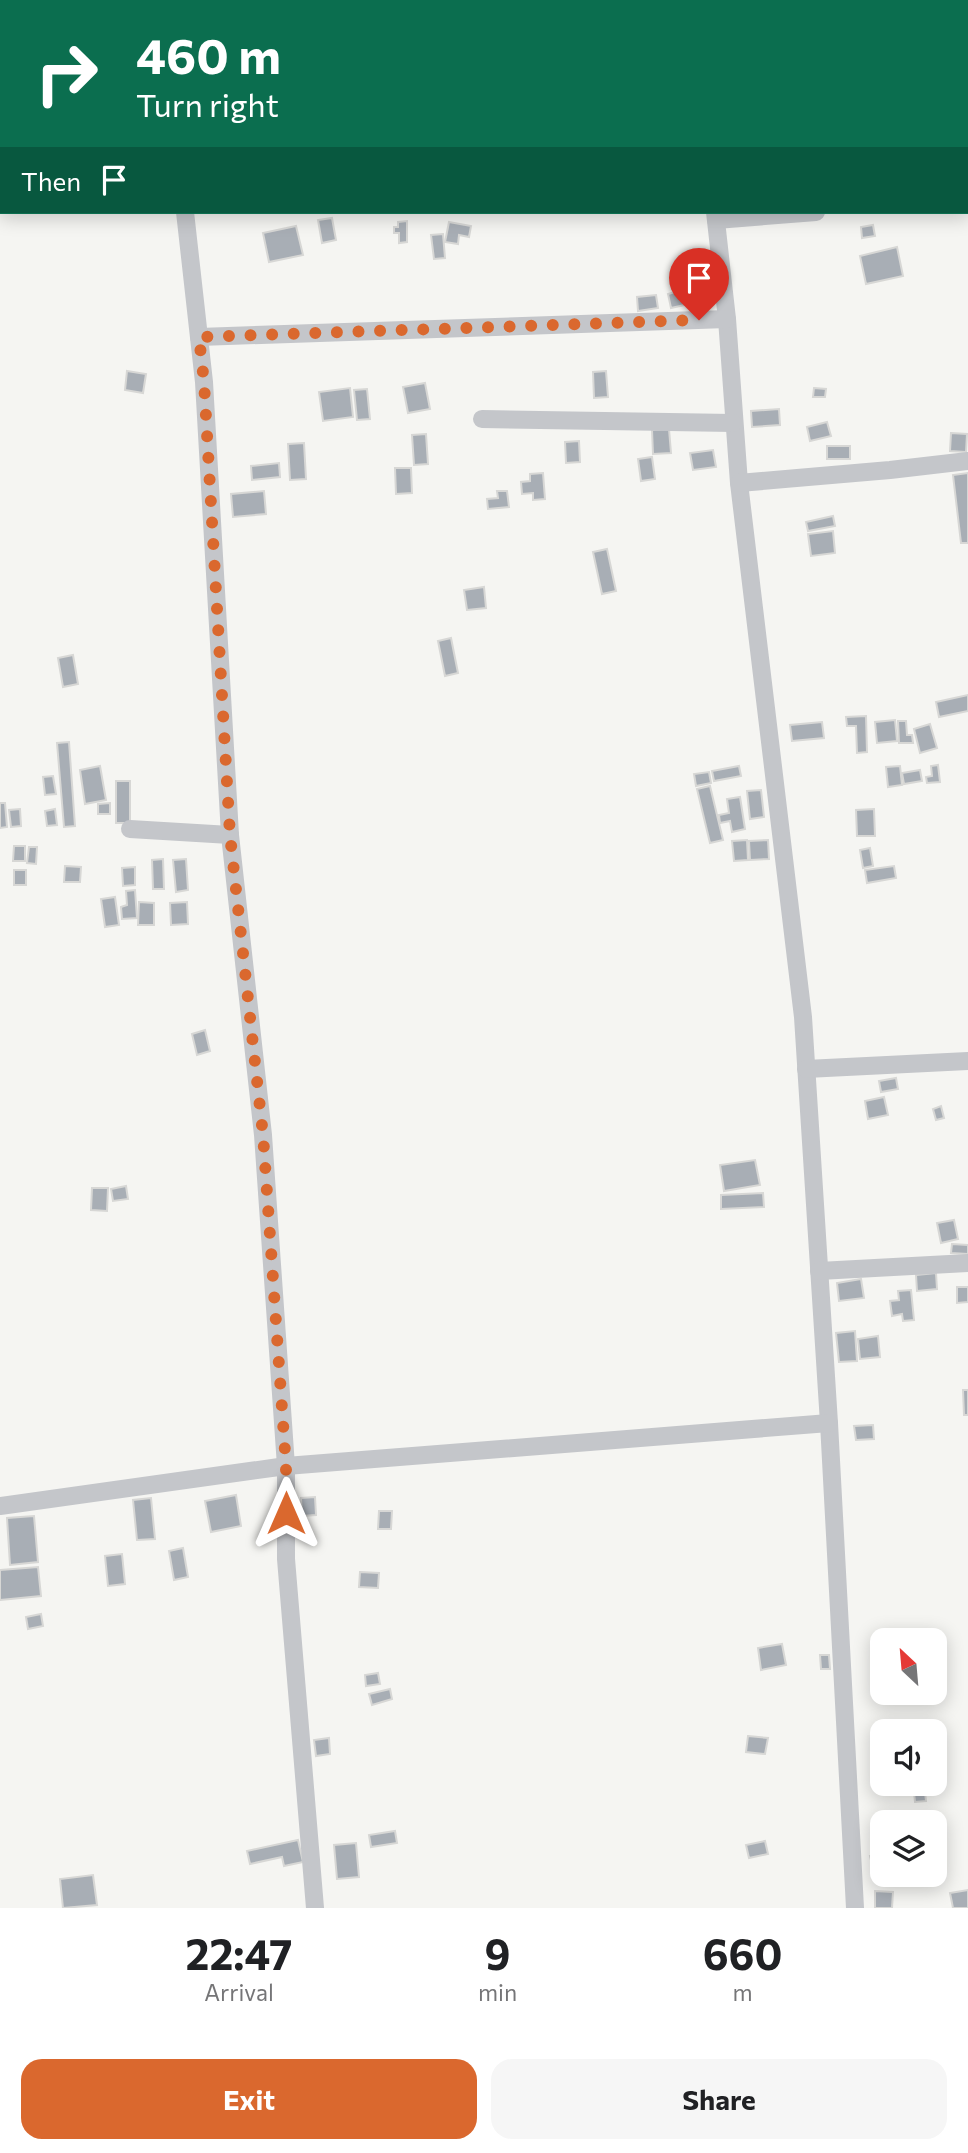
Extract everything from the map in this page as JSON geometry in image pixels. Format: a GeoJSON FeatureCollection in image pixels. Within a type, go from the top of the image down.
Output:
{"type":"FeatureCollection","features":[{"type":"Feature","properties":{"kind":"street"},"geometry":{"type":"LineString","coordinates":[[185,214],[204,382],[230,835],[263,1135],[286,1466],[286,1559],[315,1908]]}},
{"type":"Feature","properties":{"kind":"street"},"geometry":{"type":"LineString","coordinates":[[766,214],[716,216],[739,482],[802,1003],[829,1423],[855,1908]]}},
{"type":"Feature","properties":{"kind":"street"},"geometry":{"type":"LineString","coordinates":[[199,337],[727,319]]}},
{"type":"Feature","properties":{"kind":"street"},"geometry":{"type":"LineString","coordinates":[[482,419],[733,423]]}},
{"type":"Feature","properties":{"kind":"street"},"geometry":{"type":"LineString","coordinates":[[739,482],[968,461]]}},
{"type":"Feature","properties":{"kind":"street"},"geometry":{"type":"LineString","coordinates":[[130,829],[230,835]]}},
{"type":"Feature","properties":{"kind":"street"},"geometry":{"type":"LineString","coordinates":[[806,1069],[968,1061]]}},
{"type":"Feature","properties":{"kind":"street"},"geometry":{"type":"LineString","coordinates":[[819,1271],[968,1263]]}},
{"type":"Feature","properties":{"kind":"street"},"geometry":{"type":"LineString","coordinates":[[0,1506],[286,1466],[829,1423]]}},
{"type":"Feature","properties":{"kind":"building"},"geometry":{"type":"Polygon","coordinates":[[[332,218],[336,240],[322,243],[318,220],[332,218]]]}},
{"type":"Feature","properties":{"kind":"building"},"geometry":{"type":"Polygon","coordinates":[[[407,221],[407,242],[399,243],[399,233],[394,233],[394,227],[398,227],[398,222],[407,221]]]}},
{"type":"Feature","properties":{"kind":"building"},"geometry":{"type":"Polygon","coordinates":[[[449,222],[471,226],[469,237],[459,235],[458,244],[445,242],[449,222]]]}},
{"type":"Feature","properties":{"kind":"building"},"geometry":{"type":"Polygon","coordinates":[[[873,225],[875,236],[862,238],[861,227],[873,225]]]}},
{"type":"Feature","properties":{"kind":"building"},"geometry":{"type":"Polygon","coordinates":[[[296,226],[303,255],[269,262],[263,233],[296,226]]]}},
{"type":"Feature","properties":{"kind":"building"},"geometry":{"type":"Polygon","coordinates":[[[443,234],[445,258],[434,259],[431,235],[443,234]]]}},
{"type":"Feature","properties":{"kind":"building"},"geometry":{"type":"Polygon","coordinates":[[[897,247],[903,276],[866,284],[860,256],[897,247]]]}},
{"type":"Feature","properties":{"kind":"building"},"geometry":{"type":"Polygon","coordinates":[[[686,289],[689,304],[671,308],[668,294],[686,289]]]}},
{"type":"Feature","properties":{"kind":"building"},"geometry":{"type":"Polygon","coordinates":[[[656,295],[658,308],[638,311],[637,297],[656,295]]]}},
{"type":"Feature","properties":{"kind":"building"},"geometry":{"type":"Polygon","coordinates":[[[127,371],[146,374],[143,393],[125,390],[127,371]]]}},
{"type":"Feature","properties":{"kind":"building"},"geometry":{"type":"Polygon","coordinates":[[[606,371],[608,397],[594,398],[593,372],[606,371]]]}},
{"type":"Feature","properties":{"kind":"building"},"geometry":{"type":"Polygon","coordinates":[[[425,383],[430,409],[408,413],[403,387],[425,383]]]}},
{"type":"Feature","properties":{"kind":"building"},"geometry":{"type":"Polygon","coordinates":[[[350,388],[353,417],[323,421],[319,392],[350,388]]]}},
{"type":"Feature","properties":{"kind":"building"},"geometry":{"type":"Polygon","coordinates":[[[814,388],[826,389],[825,397],[813,397],[814,388]]]}},
{"type":"Feature","properties":{"kind":"building"},"geometry":{"type":"Polygon","coordinates":[[[367,389],[370,419],[357,420],[354,390],[367,389]]]}},
{"type":"Feature","properties":{"kind":"building"},"geometry":{"type":"Polygon","coordinates":[[[779,409],[780,425],[752,427],[751,411],[779,409]]]}},
{"type":"Feature","properties":{"kind":"building"},"geometry":{"type":"Polygon","coordinates":[[[827,422],[831,436],[810,441],[807,427],[827,422]]]}},
{"type":"Feature","properties":{"kind":"building"},"geometry":{"type":"Polygon","coordinates":[[[669,429],[671,453],[653,454],[652,430],[669,429]]]}},
{"type":"Feature","properties":{"kind":"building"},"geometry":{"type":"Polygon","coordinates":[[[951,433],[967,434],[966,452],[950,451],[951,433]]]}},
{"type":"Feature","properties":{"kind":"building"},"geometry":{"type":"Polygon","coordinates":[[[426,434],[428,464],[414,465],[412,435],[426,434]]]}},
{"type":"Feature","properties":{"kind":"building"},"geometry":{"type":"Polygon","coordinates":[[[579,441],[580,462],[566,463],[565,442],[579,441]]]}},
{"type":"Feature","properties":{"kind":"building"},"geometry":{"type":"Polygon","coordinates":[[[304,443],[306,479],[290,480],[288,444],[304,443]]]}},
{"type":"Feature","properties":{"kind":"building"},"geometry":{"type":"Polygon","coordinates":[[[827,446],[850,446],[850,459],[827,459],[827,446]]]}},
{"type":"Feature","properties":{"kind":"building"},"geometry":{"type":"Polygon","coordinates":[[[713,450],[716,467],[693,470],[690,453],[713,450]]]}},
{"type":"Feature","properties":{"kind":"building"},"geometry":{"type":"Polygon","coordinates":[[[652,457],[655,479],[641,481],[638,459],[652,457]]]}},
{"type":"Feature","properties":{"kind":"building"},"geometry":{"type":"Polygon","coordinates":[[[279,463],[280,477],[252,480],[251,466],[279,463]]]}},
{"type":"Feature","properties":{"kind":"building"},"geometry":{"type":"Polygon","coordinates":[[[395,468],[411,468],[412,493],[396,494],[395,468]]]}},
{"type":"Feature","properties":{"kind":"building"},"geometry":{"type":"Polygon","coordinates":[[[543,473],[545,499],[533,500],[533,493],[522,494],[521,482],[530,481],[530,474],[543,473]]]}},
{"type":"Feature","properties":{"kind":"building"},"geometry":{"type":"Polygon","coordinates":[[[968,473],[968,543],[961,543],[953,475],[968,473]]]}},
{"type":"Feature","properties":{"kind":"building"},"geometry":{"type":"Polygon","coordinates":[[[264,491],[266,514],[233,517],[231,494],[264,491]]]}},
{"type":"Feature","properties":{"kind":"building"},"geometry":{"type":"Polygon","coordinates":[[[497,491],[507,491],[509,507],[488,509],[487,499],[498,498],[497,491]]]}},
{"type":"Feature","properties":{"kind":"building"},"geometry":{"type":"Polygon","coordinates":[[[833,516],[835,526],[808,531],[806,522],[833,516]]]}},
{"type":"Feature","properties":{"kind":"building"},"geometry":{"type":"Polygon","coordinates":[[[833,531],[835,553],[811,556],[808,534],[833,531]]]}},
{"type":"Feature","properties":{"kind":"building"},"geometry":{"type":"Polygon","coordinates":[[[607,549],[616,591],[602,594],[593,552],[607,549]]]}},
{"type":"Feature","properties":{"kind":"building"},"geometry":{"type":"Polygon","coordinates":[[[484,587],[486,608],[467,610],[464,590],[484,587]]]}},
{"type":"Feature","properties":{"kind":"building"},"geometry":{"type":"Polygon","coordinates":[[[451,638],[458,673],[445,676],[438,641],[451,638]]]}},
{"type":"Feature","properties":{"kind":"building"},"geometry":{"type":"Polygon","coordinates":[[[73,655],[78,684],[63,687],[58,658],[73,655]]]}},
{"type":"Feature","properties":{"kind":"building"},"geometry":{"type":"Polygon","coordinates":[[[968,695],[968,711],[939,717],[936,702],[968,695]]]}},
{"type":"Feature","properties":{"kind":"building"},"geometry":{"type":"Polygon","coordinates":[[[866,716],[867,752],[857,753],[856,726],[847,726],[846,717],[866,716]]]}},
{"type":"Feature","properties":{"kind":"building"},"geometry":{"type":"Polygon","coordinates":[[[895,720],[897,741],[877,743],[875,722],[895,720]]]}},
{"type":"Feature","properties":{"kind":"building"},"geometry":{"type":"Polygon","coordinates":[[[898,721],[906,721],[907,735],[912,735],[913,743],[899,743],[898,721]]]}},
{"type":"Feature","properties":{"kind":"building"},"geometry":{"type":"Polygon","coordinates":[[[822,722],[824,738],[792,741],[790,725],[822,722]]]}},
{"type":"Feature","properties":{"kind":"building"},"geometry":{"type":"Polygon","coordinates":[[[930,724],[937,748],[920,753],[914,729],[930,724]]]}},
{"type":"Feature","properties":{"kind":"building"},"geometry":{"type":"Polygon","coordinates":[[[69,742],[75,826],[64,827],[57,743],[69,742]]]}},
{"type":"Feature","properties":{"kind":"building"},"geometry":{"type":"Polygon","coordinates":[[[938,765],[940,782],[927,783],[926,777],[932,776],[931,766],[938,765]]]}},
{"type":"Feature","properties":{"kind":"building"},"geometry":{"type":"Polygon","coordinates":[[[100,766],[106,800],[85,804],[80,770],[100,766]]]}},
{"type":"Feature","properties":{"kind":"building"},"geometry":{"type":"Polygon","coordinates":[[[739,766],[741,776],[714,781],[712,771],[739,766]]]}},
{"type":"Feature","properties":{"kind":"building"},"geometry":{"type":"Polygon","coordinates":[[[900,766],[902,785],[888,787],[886,767],[900,766]]]}},
{"type":"Feature","properties":{"kind":"building"},"geometry":{"type":"Polygon","coordinates":[[[920,770],[922,781],[904,784],[902,773],[920,770]]]}},
{"type":"Feature","properties":{"kind":"building"},"geometry":{"type":"Polygon","coordinates":[[[709,772],[711,783],[696,786],[694,774],[709,772]]]}},
{"type":"Feature","properties":{"kind":"building"},"geometry":{"type":"Polygon","coordinates":[[[53,776],[56,794],[45,795],[43,777],[53,776]]]}},
{"type":"Feature","properties":{"kind":"building"},"geometry":{"type":"Polygon","coordinates":[[[116,781],[130,781],[130,823],[116,823],[116,781]]]}},
{"type":"Feature","properties":{"kind":"building"},"geometry":{"type":"Polygon","coordinates":[[[710,786],[723,840],[710,843],[697,789],[710,786]]]}},
{"type":"Feature","properties":{"kind":"building"},"geometry":{"type":"Polygon","coordinates":[[[761,790],[764,817],[750,819],[747,791],[761,790]]]}},
{"type":"Feature","properties":{"kind":"building"},"geometry":{"type":"Polygon","coordinates":[[[740,797],[745,829],[732,832],[730,821],[720,823],[719,815],[729,813],[727,799],[740,797]]]}},
{"type":"Feature","properties":{"kind":"building"},"geometry":{"type":"Polygon","coordinates":[[[0,803],[5,803],[7,827],[0,828],[0,803]]]}},
{"type":"Feature","properties":{"kind":"building"},"geometry":{"type":"Polygon","coordinates":[[[110,803],[110,814],[98,814],[98,804],[110,803]]]}},
{"type":"Feature","properties":{"kind":"building"},"geometry":{"type":"Polygon","coordinates":[[[20,809],[21,826],[11,827],[9,810],[20,809]]]}},
{"type":"Feature","properties":{"kind":"building"},"geometry":{"type":"Polygon","coordinates":[[[55,809],[57,825],[47,826],[45,811],[55,809]]]}},
{"type":"Feature","properties":{"kind":"building"},"geometry":{"type":"Polygon","coordinates":[[[874,809],[875,836],[857,836],[856,810],[874,809]]]}},
{"type":"Feature","properties":{"kind":"building"},"geometry":{"type":"Polygon","coordinates":[[[747,840],[748,860],[734,861],[732,841],[747,840]]]}},
{"type":"Feature","properties":{"kind":"building"},"geometry":{"type":"Polygon","coordinates":[[[768,840],[769,859],[750,860],[749,841],[768,840]]]}},
{"type":"Feature","properties":{"kind":"building"},"geometry":{"type":"Polygon","coordinates":[[[14,846],[25,846],[25,861],[13,861],[14,846]]]}},
{"type":"Feature","properties":{"kind":"building"},"geometry":{"type":"Polygon","coordinates":[[[29,847],[37,847],[36,864],[27,863],[29,847]]]}},
{"type":"Feature","properties":{"kind":"building"},"geometry":{"type":"Polygon","coordinates":[[[870,848],[873,866],[863,868],[860,850],[870,848]]]}},
{"type":"Feature","properties":{"kind":"building"},"geometry":{"type":"Polygon","coordinates":[[[163,859],[164,889],[153,889],[152,860],[163,859]]]}},
{"type":"Feature","properties":{"kind":"building"},"geometry":{"type":"Polygon","coordinates":[[[186,859],[188,890],[176,892],[173,860],[186,859]]]}},
{"type":"Feature","properties":{"kind":"building"},"geometry":{"type":"Polygon","coordinates":[[[65,866],[81,867],[80,882],[64,882],[65,866]]]}},
{"type":"Feature","properties":{"kind":"building"},"geometry":{"type":"Polygon","coordinates":[[[894,866],[896,878],[867,883],[865,870],[894,866]]]}},
{"type":"Feature","properties":{"kind":"building"},"geometry":{"type":"Polygon","coordinates":[[[135,867],[135,885],[123,886],[122,868],[135,867]]]}},
{"type":"Feature","properties":{"kind":"building"},"geometry":{"type":"Polygon","coordinates":[[[14,870],[26,870],[26,885],[14,885],[14,870]]]}},
{"type":"Feature","properties":{"kind":"building"},"geometry":{"type":"Polygon","coordinates":[[[135,890],[137,918],[122,919],[121,907],[127,905],[126,891],[135,890]]]}},
{"type":"Feature","properties":{"kind":"building"},"geometry":{"type":"Polygon","coordinates":[[[115,897],[119,925],[105,927],[101,899],[115,897]]]}},
{"type":"Feature","properties":{"kind":"building"},"geometry":{"type":"Polygon","coordinates":[[[139,902],[154,903],[154,925],[138,925],[139,902]]]}},
{"type":"Feature","properties":{"kind":"building"},"geometry":{"type":"Polygon","coordinates":[[[187,902],[188,924],[171,925],[170,903],[187,902]]]}},
{"type":"Feature","properties":{"kind":"building"},"geometry":{"type":"Polygon","coordinates":[[[205,1030],[210,1051],[197,1055],[192,1034],[205,1030]]]}},
{"type":"Feature","properties":{"kind":"building"},"geometry":{"type":"Polygon","coordinates":[[[896,1078],[898,1089],[881,1092],[879,1081],[896,1078]]]}},
{"type":"Feature","properties":{"kind":"building"},"geometry":{"type":"Polygon","coordinates":[[[884,1097],[888,1115],[868,1119],[865,1101],[884,1097]]]}},
{"type":"Feature","properties":{"kind":"building"},"geometry":{"type":"Polygon","coordinates":[[[941,1106],[944,1118],[936,1120],[933,1109],[941,1106]]]}},
{"type":"Feature","properties":{"kind":"building"},"geometry":{"type":"Polygon","coordinates":[[[755,1160],[760,1185],[724,1191],[720,1165],[755,1160]]]}},
{"type":"Feature","properties":{"kind":"building"},"geometry":{"type":"Polygon","coordinates":[[[126,1186],[128,1199],[113,1201],[111,1189],[126,1186]]]}},
{"type":"Feature","properties":{"kind":"building"},"geometry":{"type":"Polygon","coordinates":[[[92,1188],[108,1188],[107,1211],[91,1210],[92,1188]]]}},
{"type":"Feature","properties":{"kind":"building"},"geometry":{"type":"Polygon","coordinates":[[[763,1193],[764,1207],[721,1209],[721,1195],[763,1193]]]}},
{"type":"Feature","properties":{"kind":"building"},"geometry":{"type":"Polygon","coordinates":[[[954,1220],[958,1239],[941,1243],[937,1223],[954,1220]]]}},
{"type":"Feature","properties":{"kind":"building"},"geometry":{"type":"Polygon","coordinates":[[[952,1244],[968,1245],[968,1254],[951,1253],[952,1244]]]}},
{"type":"Feature","properties":{"kind":"building"},"geometry":{"type":"Polygon","coordinates":[[[936,1273],[937,1289],[917,1291],[916,1275],[936,1273]]]}},
{"type":"Feature","properties":{"kind":"building"},"geometry":{"type":"Polygon","coordinates":[[[861,1279],[864,1298],[839,1301],[837,1283],[861,1279]]]}},
{"type":"Feature","properties":{"kind":"building"},"geometry":{"type":"Polygon","coordinates":[[[957,1287],[968,1287],[968,1302],[957,1303],[957,1287]]]}},
{"type":"Feature","properties":{"kind":"building"},"geometry":{"type":"Polygon","coordinates":[[[911,1290],[914,1320],[903,1321],[902,1314],[892,1316],[890,1301],[899,1300],[898,1291],[911,1290]]]}},
{"type":"Feature","properties":{"kind":"building"},"geometry":{"type":"Polygon","coordinates":[[[855,1331],[857,1361],[839,1362],[836,1333],[855,1331]]]}},
{"type":"Feature","properties":{"kind":"building"},"geometry":{"type":"Polygon","coordinates":[[[878,1336],[880,1357],[860,1359],[858,1339],[878,1336]]]}},
{"type":"Feature","properties":{"kind":"building"},"geometry":{"type":"Polygon","coordinates":[[[963,1390],[968,1390],[968,1415],[964,1415],[963,1390]]]}},
{"type":"Feature","properties":{"kind":"building"},"geometry":{"type":"Polygon","coordinates":[[[873,1425],[874,1439],[856,1440],[854,1426],[873,1425]]]}},
{"type":"Feature","properties":{"kind":"building"},"geometry":{"type":"Polygon","coordinates":[[[236,1495],[241,1526],[211,1532],[205,1501],[236,1495]]]}},
{"type":"Feature","properties":{"kind":"building"},"geometry":{"type":"Polygon","coordinates":[[[315,1497],[316,1515],[302,1516],[301,1498],[315,1497]]]}},
{"type":"Feature","properties":{"kind":"building"},"geometry":{"type":"Polygon","coordinates":[[[151,1498],[155,1539],[137,1540],[133,1500],[151,1498]]]}},
{"type":"Feature","properties":{"kind":"building"},"geometry":{"type":"Polygon","coordinates":[[[379,1511],[392,1511],[391,1529],[378,1529],[379,1511]]]}},
{"type":"Feature","properties":{"kind":"building"},"geometry":{"type":"Polygon","coordinates":[[[34,1516],[38,1562],[10,1565],[7,1518],[34,1516]]]}},
{"type":"Feature","properties":{"kind":"building"},"geometry":{"type":"Polygon","coordinates":[[[183,1548],[188,1577],[174,1580],[169,1551],[183,1548]]]}},
{"type":"Feature","properties":{"kind":"building"},"geometry":{"type":"Polygon","coordinates":[[[122,1554],[125,1584],[108,1586],[105,1556],[122,1554]]]}},
{"type":"Feature","properties":{"kind":"building"},"geometry":{"type":"Polygon","coordinates":[[[38,1567],[41,1596],[0,1600],[0,1570],[38,1567]]]}},
{"type":"Feature","properties":{"kind":"building"},"geometry":{"type":"Polygon","coordinates":[[[360,1572],[379,1573],[378,1588],[359,1587],[360,1572]]]}},
{"type":"Feature","properties":{"kind":"building"},"geometry":{"type":"Polygon","coordinates":[[[41,1614],[43,1626],[28,1629],[26,1617],[41,1614]]]}},
{"type":"Feature","properties":{"kind":"building"},"geometry":{"type":"Polygon","coordinates":[[[782,1644],[786,1665],[761,1670],[758,1648],[782,1644]]]}},
{"type":"Feature","properties":{"kind":"building"},"geometry":{"type":"Polygon","coordinates":[[[820,1655],[829,1655],[830,1669],[821,1669],[820,1655]]]}},
{"type":"Feature","properties":{"kind":"building"},"geometry":{"type":"Polygon","coordinates":[[[378,1673],[380,1684],[366,1686],[365,1675],[378,1673]]]}},
{"type":"Feature","properties":{"kind":"building"},"geometry":{"type":"Polygon","coordinates":[[[390,1689],[392,1699],[372,1705],[369,1694],[390,1689]]]}},
{"type":"Feature","properties":{"kind":"building"},"geometry":{"type":"Polygon","coordinates":[[[748,1736],[768,1738],[765,1754],[746,1752],[748,1736]]]}},
{"type":"Feature","properties":{"kind":"building"},"geometry":{"type":"Polygon","coordinates":[[[329,1738],[330,1754],[316,1756],[314,1740],[329,1738]]]}},
{"type":"Feature","properties":{"kind":"building"},"geometry":{"type":"Polygon","coordinates":[[[914,1796],[925,1796],[926,1801],[915,1802],[914,1796]]]}},
{"type":"Feature","properties":{"kind":"building"},"geometry":{"type":"Polygon","coordinates":[[[395,1831],[397,1843],[371,1847],[369,1835],[395,1831]]]}},
{"type":"Feature","properties":{"kind":"building"},"geometry":{"type":"Polygon","coordinates":[[[298,1840],[303,1862],[284,1866],[282,1857],[250,1864],[247,1851],[298,1840]]]}},
{"type":"Feature","properties":{"kind":"building"},"geometry":{"type":"Polygon","coordinates":[[[765,1841],[768,1854],[749,1858],[746,1845],[765,1841]]]}},
{"type":"Feature","properties":{"kind":"building"},"geometry":{"type":"Polygon","coordinates":[[[356,1843],[359,1877],[337,1879],[334,1845],[356,1843]]]}},
{"type":"Feature","properties":{"kind":"building"},"geometry":{"type":"Polygon","coordinates":[[[93,1875],[97,1905],[63,1908],[60,1879],[93,1875]]]}},
{"type":"Feature","properties":{"kind":"building"},"geometry":{"type":"Polygon","coordinates":[[[968,1890],[968,1908],[953,1908],[950,1893],[968,1890]]]}},
{"type":"Feature","properties":{"kind":"building"},"geometry":{"type":"Polygon","coordinates":[[[875,1891],[893,1892],[892,1908],[875,1908],[875,1891]]]}},
{"type":"Feature","properties":{"kind":"route"},"geometry":{"type":"LineString","coordinates":[[286,1513],[286,1466],[263,1135],[230,835],[204,382],[199,337],[699,320]]}}]}
